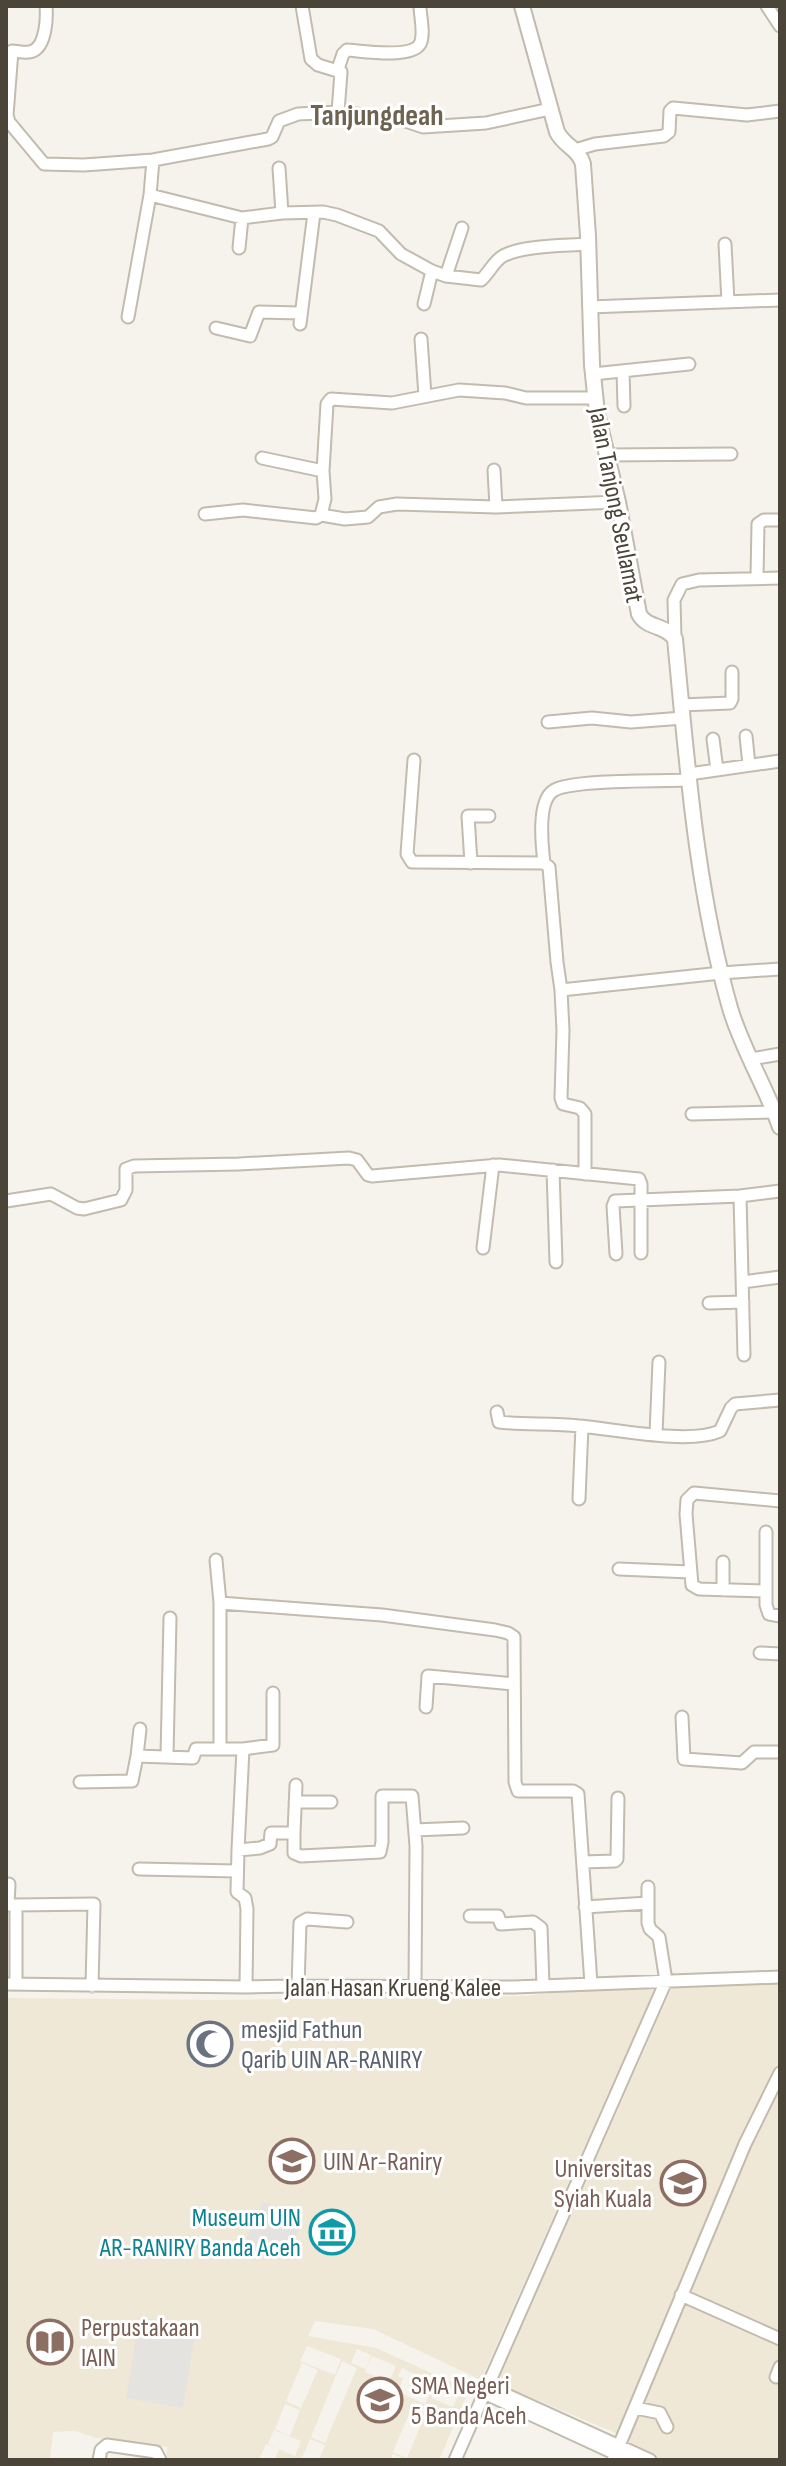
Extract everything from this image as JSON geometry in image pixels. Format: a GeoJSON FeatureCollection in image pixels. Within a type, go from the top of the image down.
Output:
{"type":"FeatureCollection","features":[{"type":"Feature","properties":{"kind":"street"},"geometry":{"type":"LineString","coordinates":[[46,6],[46,26],[37,48],[30,52],[9,50],[8,119],[44,164],[84,165],[153,160],[268,139],[279,121],[298,114],[338,112],[399,119],[423,127],[486,123],[550,109]]}},
{"type":"Feature","properties":{"kind":"street"},"geometry":{"type":"LineString","coordinates":[[302,6],[313,63],[338,69]]}},
{"type":"Feature","properties":{"kind":"street"},"geometry":{"type":"LineString","coordinates":[[338,112],[341,77],[338,69],[343,54],[347,50],[413,51],[421,38],[420,6]]}},
{"type":"Feature","properties":{"kind":"street","name":"Jalan Tanjong Seulamat"},"geometry":{"type":"LineString","coordinates":[[522,6],[561,140],[581,155],[583,164],[595,398],[640,617],[648,625],[668,630],[675,639]]}},
{"type":"Feature","properties":{"kind":"street"},"geometry":{"type":"LineString","coordinates":[[767,6],[780,26]]}},
{"type":"Feature","properties":{"kind":"street"},"geometry":{"type":"LineString","coordinates":[[575,150],[595,144],[664,136],[669,132],[670,111],[673,108],[747,115],[780,111]]}},
{"type":"Feature","properties":{"kind":"street"},"geometry":{"type":"LineString","coordinates":[[128,317],[150,195],[153,160]]}},
{"type":"Feature","properties":{"kind":"street"},"geometry":{"type":"LineString","coordinates":[[279,168],[282,213]]}},
{"type":"Feature","properties":{"kind":"street"},"geometry":{"type":"LineString","coordinates":[[150,195],[242,218],[282,213],[337,215],[379,231],[401,254],[432,271],[481,280],[506,254],[588,244]]}},
{"type":"Feature","properties":{"kind":"street"},"geometry":{"type":"LineString","coordinates":[[216,328],[250,336],[259,312],[300,318],[314,213]]}},
{"type":"Feature","properties":{"kind":"street"},"geometry":{"type":"LineString","coordinates":[[239,248],[242,218]]}},
{"type":"Feature","properties":{"kind":"street"},"geometry":{"type":"LineString","coordinates":[[446,276],[462,228]]}},
{"type":"Feature","properties":{"kind":"street"},"geometry":{"type":"LineString","coordinates":[[725,244],[728,302]]}},
{"type":"Feature","properties":{"kind":"street"},"geometry":{"type":"LineString","coordinates":[[424,304],[432,271]]}},
{"type":"Feature","properties":{"kind":"street"},"geometry":{"type":"LineString","coordinates":[[589,307],[780,300]]}},
{"type":"Feature","properties":{"kind":"street"},"geometry":{"type":"LineString","coordinates":[[421,339],[425,396]]}},
{"type":"Feature","properties":{"kind":"street"},"geometry":{"type":"LineString","coordinates":[[593,374],[689,364]]}},
{"type":"Feature","properties":{"kind":"street"},"geometry":{"type":"LineString","coordinates":[[623,371],[624,406]]}},
{"type":"Feature","properties":{"kind":"street"},"geometry":{"type":"LineString","coordinates":[[321,515],[325,499],[323,471],[329,400],[392,403],[459,390],[505,393],[526,398],[595,398]]}},
{"type":"Feature","properties":{"kind":"street"},"geometry":{"type":"LineString","coordinates":[[607,455],[731,454]]}},
{"type":"Feature","properties":{"kind":"street"},"geometry":{"type":"LineString","coordinates":[[262,458],[323,471]]}},
{"type":"Feature","properties":{"kind":"street"},"geometry":{"type":"LineString","coordinates":[[494,470],[496,507]]}},
{"type":"Feature","properties":{"kind":"street"},"geometry":{"type":"LineString","coordinates":[[205,514],[243,510],[345,519],[368,517],[379,507],[397,504],[496,507],[618,502]]}},
{"type":"Feature","properties":{"kind":"street"},"geometry":{"type":"LineString","coordinates":[[757,577],[758,524],[764,520],[780,520]]}},
{"type":"Feature","properties":{"kind":"street"},"geometry":{"type":"LineString","coordinates":[[780,579],[699,580],[682,584],[674,600],[689,777],[721,973],[731,1012],[780,1127]]}},
{"type":"Feature","properties":{"kind":"street"},"geometry":{"type":"LineString","coordinates":[[548,722],[592,718],[631,722],[730,703],[732,672]]}},
{"type":"Feature","properties":{"kind":"street"},"geometry":{"type":"LineString","coordinates":[[746,736],[749,765]]}},
{"type":"Feature","properties":{"kind":"street"},"geometry":{"type":"LineString","coordinates":[[713,739],[717,770]]}},
{"type":"Feature","properties":{"kind":"street"},"geometry":{"type":"LineString","coordinates":[[414,760],[408,858],[412,862],[544,863]]}},
{"type":"Feature","properties":{"kind":"street"},"geometry":{"type":"LineString","coordinates":[[585,1174],[585,1114],[580,1108],[563,1104],[561,1098],[561,990],[550,869],[544,863],[541,821],[548,797],[555,789],[576,785],[689,777],[780,761]]}},
{"type":"Feature","properties":{"kind":"street"},"geometry":{"type":"LineString","coordinates":[[471,863],[468,816],[489,816]]}},
{"type":"Feature","properties":{"kind":"street"},"geometry":{"type":"LineString","coordinates":[[561,990],[780,969]]}},
{"type":"Feature","properties":{"kind":"street"},"geometry":{"type":"LineString","coordinates":[[751,1059],[780,1054]]}},
{"type":"Feature","properties":{"kind":"street"},"geometry":{"type":"LineString","coordinates":[[692,1114],[774,1112]]}},
{"type":"Feature","properties":{"kind":"street"},"geometry":{"type":"LineString","coordinates":[[6,1201],[51,1194],[84,1209],[121,1200],[126,1190],[126,1169],[134,1166],[349,1158],[357,1160],[372,1176],[493,1165],[637,1178],[640,1180],[641,1198],[641,1253]]}},
{"type":"Feature","properties":{"kind":"street"},"geometry":{"type":"LineString","coordinates":[[483,1248],[493,1165]]}},
{"type":"Feature","properties":{"kind":"street"},"geometry":{"type":"LineString","coordinates":[[553,1170],[556,1262]]}},
{"type":"Feature","properties":{"kind":"street"},"geometry":{"type":"LineString","coordinates":[[616,1254],[614,1203],[617,1200],[740,1196],[780,1191]]}},
{"type":"Feature","properties":{"kind":"street"},"geometry":{"type":"LineString","coordinates":[[740,1196],[744,1355]]}},
{"type":"Feature","properties":{"kind":"street"},"geometry":{"type":"LineString","coordinates":[[743,1282],[780,1277]]}},
{"type":"Feature","properties":{"kind":"street"},"geometry":{"type":"LineString","coordinates":[[709,1303],[743,1302]]}},
{"type":"Feature","properties":{"kind":"street"},"geometry":{"type":"LineString","coordinates":[[656,1434],[659,1362]]}},
{"type":"Feature","properties":{"kind":"street"},"geometry":{"type":"LineString","coordinates":[[497,1412],[499,1422],[681,1436],[715,1434],[722,1429],[735,1404],[780,1400]]}},
{"type":"Feature","properties":{"kind":"street"},"geometry":{"type":"LineString","coordinates":[[579,1499],[582,1426]]}},
{"type":"Feature","properties":{"kind":"street"},"geometry":{"type":"LineString","coordinates":[[765,1591],[695,1588],[692,1585],[686,1514],[688,1497],[694,1493],[780,1501]]}},
{"type":"Feature","properties":{"kind":"street"},"geometry":{"type":"LineString","coordinates":[[766,1532],[767,1611],[780,1616]]}},
{"type":"Feature","properties":{"kind":"street"},"geometry":{"type":"LineString","coordinates":[[216,1560],[220,1603],[220,1749]]}},
{"type":"Feature","properties":{"kind":"street"},"geometry":{"type":"LineString","coordinates":[[723,1562],[723,1590]]}},
{"type":"Feature","properties":{"kind":"street"},"geometry":{"type":"LineString","coordinates":[[619,1569],[690,1572]]}},
{"type":"Feature","properties":{"kind":"street"},"geometry":{"type":"LineString","coordinates":[[220,1603],[382,1615],[508,1633],[514,1637],[515,1782],[518,1791],[573,1791],[578,1794],[591,1984]]}},
{"type":"Feature","properties":{"kind":"street"},"geometry":{"type":"LineString","coordinates":[[167,1756],[170,1618]]}},
{"type":"Feature","properties":{"kind":"street"},"geometry":{"type":"LineString","coordinates":[[760,1653],[780,1654]]}},
{"type":"Feature","properties":{"kind":"street"},"geometry":{"type":"LineString","coordinates":[[426,1707],[428,1676],[514,1684]]}},
{"type":"Feature","properties":{"kind":"street"},"geometry":{"type":"LineString","coordinates":[[137,1756],[193,1758],[196,1749],[243,1749],[273,1745],[273,1693]]}},
{"type":"Feature","properties":{"kind":"street"},"geometry":{"type":"LineString","coordinates":[[682,1717],[684,1759],[742,1763],[754,1752],[780,1752]]}},
{"type":"Feature","properties":{"kind":"street"},"geometry":{"type":"LineString","coordinates":[[80,1782],[132,1781],[140,1729]]}},
{"type":"Feature","properties":{"kind":"street"},"geometry":{"type":"LineString","coordinates":[[243,1749],[237,1892],[245,1898],[247,1909],[246,1987]]}},
{"type":"Feature","properties":{"kind":"street"},"geometry":{"type":"LineString","coordinates":[[296,1785],[293,1850],[301,1856],[380,1852],[382,1796],[412,1796],[415,1830],[415,1986]]}},
{"type":"Feature","properties":{"kind":"street"},"geometry":{"type":"LineString","coordinates":[[583,1862],[617,1859],[618,1798]]}},
{"type":"Feature","properties":{"kind":"street"},"geometry":{"type":"LineString","coordinates":[[295,1802],[331,1802]]}},
{"type":"Feature","properties":{"kind":"street"},"geometry":{"type":"LineString","coordinates":[[415,1830],[463,1828]]}},
{"type":"Feature","properties":{"kind":"street"},"geometry":{"type":"LineString","coordinates":[[238,1850],[270,1844],[271,1833],[294,1833]]}},
{"type":"Feature","properties":{"kind":"street"},"geometry":{"type":"LineString","coordinates":[[139,1869],[237,1871]]}},
{"type":"Feature","properties":{"kind":"street"},"geometry":{"type":"LineString","coordinates":[[9,1884],[8,1905],[94,1904],[92,1986]]}},
{"type":"Feature","properties":{"kind":"street"},"geometry":{"type":"LineString","coordinates":[[455,2460],[666,1981],[659,1937],[648,1923],[648,1887]]}},
{"type":"Feature","properties":{"kind":"street"},"geometry":{"type":"LineString","coordinates":[[585,1907],[648,1903]]}},
{"type":"Feature","properties":{"kind":"street"},"geometry":{"type":"LineString","coordinates":[[11,1984],[16,1905]]}},
{"type":"Feature","properties":{"kind":"street"},"geometry":{"type":"LineString","coordinates":[[470,1916],[498,1916],[501,1924],[538,1924],[541,1928],[543,1985]]}},
{"type":"Feature","properties":{"kind":"street"},"geometry":{"type":"LineString","coordinates":[[298,1986],[300,1923],[307,1919],[347,1922]]}},
{"type":"Feature","properties":{"kind":"street","name":"Jalan Hasan Krueng Kalee"},"geometry":{"type":"LineString","coordinates":[[11,1984],[514,1987],[780,1977]]}},
{"type":"Feature","properties":{"kind":"street"},"geometry":{"type":"LineString","coordinates":[[616,2454],[745,2144],[780,2073]]}},
{"type":"Feature","properties":{"kind":"street"},"geometry":{"type":"LineString","coordinates":[[681,2295],[780,2339]]}},
{"type":"Feature","properties":{"kind":"street"},"geometry":{"type":"LineString","coordinates":[[486,2390],[629,2460]]}},
{"type":"Feature","properties":{"kind":"street"},"geometry":{"type":"LineString","coordinates":[[636,2408],[660,2413],[667,2427]]}},
{"type":"Feature","properties":{"kind":"street"},"geometry":{"type":"LineString","coordinates":[[99,2460],[101,2450],[107,2445],[156,2452],[160,2460]]}},
{"type":"Feature","properties":{"kind":"street"},"geometry":{"type":"LineString","coordinates":[[616,2454],[650,2460]]}},
{"type":"Feature","properties":{"kind":"shaded area","name":"Universitas Syiah Kuala"},"geometry":{"type":"Polygon","coordinates":[[[780,1975],[780,2460],[622,2460],[630,2439],[497,2383],[674,1983],[780,1975]]]}},
{"type":"Feature","properties":{"kind":"shaded area","name":"UIN Ar-Raniry"},"geometry":{"type":"Polygon","coordinates":[[[596,1988],[654,1990],[481,2380],[373,2329],[315,2321],[308,2336],[376,2348],[469,2390],[439,2460],[407,2460],[393,2454],[390,2460],[319,2460],[325,2445],[310,2439],[301,2460],[275,2460],[279,2449],[266,2444],[259,2460],[177,2460],[167,2458],[167,2447],[96,2438],[75,2431],[53,2432],[50,2460],[6,2460],[6,1998],[216,2000],[524,1996],[596,1988]],[[307,2346],[300,2361],[335,2375],[341,2359],[307,2346]],[[357,2349],[351,2363],[366,2369],[371,2355],[357,2349]],[[372,2356],[365,2372],[389,2382],[396,2366],[372,2356]],[[342,2361],[311,2437],[325,2443],[357,2368],[342,2361]],[[302,2363],[286,2401],[301,2408],[318,2370],[302,2363]],[[402,2368],[398,2376],[403,2378],[398,2392],[425,2404],[434,2383],[402,2368]],[[438,2383],[432,2398],[453,2407],[460,2392],[438,2383]],[[414,2402],[393,2452],[407,2458],[428,2408],[414,2402]],[[285,2404],[275,2429],[290,2436],[300,2410],[285,2404]],[[274,2430],[268,2444],[295,2456],[301,2441],[274,2430]]]}},
{"type":"Feature","properties":{"kind":"shaded area"},"geometry":{"type":"Polygon","coordinates":[[[263,2201],[304,2219],[288,2254],[244,2245],[263,2201]]]}},
{"type":"Feature","properties":{"kind":"shaded area"},"geometry":{"type":"Polygon","coordinates":[[[139,2317],[196,2326],[183,2408],[126,2398],[139,2317]]]}},
{"type":"Feature","properties":{"kind":"place","name":"mesjid Fathun Qarib UIN AR-RANIRY"},"geometry":{"type":"Point","coordinates":[210,2044]}},
{"type":"Feature","properties":{"kind":"place","name":"UIN Ar-Raniry"},"geometry":{"type":"Point","coordinates":[292,2161]}},
{"type":"Feature","properties":{"kind":"place","name":"Universitas Syiah Kuala"},"geometry":{"type":"Point","coordinates":[683,2183]}},
{"type":"Feature","properties":{"kind":"place","name":"Museum UIN AR-RANIRY Banda Aceh"},"geometry":{"type":"Point","coordinates":[332,2232]}},
{"type":"Feature","properties":{"kind":"place","name":"Perpustakaan IAIN"},"geometry":{"type":"Point","coordinates":[50,2342]}},
{"type":"Feature","properties":{"kind":"place","name":"SMA Negeri 5 Banda Aceh"},"geometry":{"type":"Point","coordinates":[380,2400]}},
{"type":"Feature","properties":{"kind":"district","name":"Tanjungdeah"},"geometry":{"type":"Point","coordinates":[377,115]}}]}
